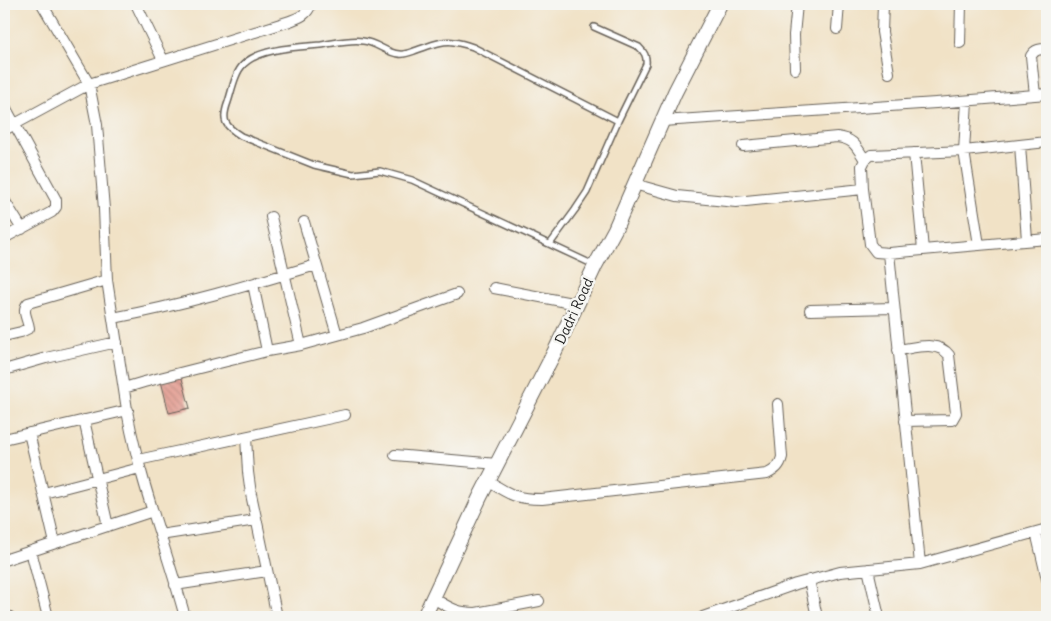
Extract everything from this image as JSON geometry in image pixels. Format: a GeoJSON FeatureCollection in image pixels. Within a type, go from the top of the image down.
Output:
{"type":"FeatureCollection","features":[{"type":"Feature","properties":{"kind":"main road","name":"Dadri Road"},"geometry":{"type":"LineString","coordinates":[[424,617],[480,497],[615,229],[675,92],[720,4]]}},
{"type":"Feature","properties":{"kind":"street"},"geometry":{"type":"LineString","coordinates":[[42,4],[89,84],[97,125],[104,209],[107,280],[132,436],[185,617]]}},
{"type":"Feature","properties":{"kind":"street"},"geometry":{"type":"LineString","coordinates":[[136,4],[163,60]]}},
{"type":"Feature","properties":{"kind":"street"},"geometry":{"type":"LineString","coordinates":[[4,130],[89,84],[290,21],[309,11],[311,4]]}},
{"type":"Feature","properties":{"kind":"street"},"geometry":{"type":"LineString","coordinates":[[795,69],[794,35],[796,4]]}},
{"type":"Feature","properties":{"kind":"street"},"geometry":{"type":"LineString","coordinates":[[837,29],[839,4]]}},
{"type":"Feature","properties":{"kind":"street"},"geometry":{"type":"LineString","coordinates":[[883,4],[882,32],[890,73]]}},
{"type":"Feature","properties":{"kind":"street"},"geometry":{"type":"LineString","coordinates":[[960,43],[961,4]]}},
{"type":"Feature","properties":{"kind":"street"},"geometry":{"type":"LineString","coordinates":[[1035,95],[1031,56],[1036,50],[1047,49]]}},
{"type":"Feature","properties":{"kind":"street"},"geometry":{"type":"LineString","coordinates":[[662,121],[1047,94]]}},
{"type":"Feature","properties":{"kind":"street"},"geometry":{"type":"LineString","coordinates":[[967,101],[964,151],[979,245]]}},
{"type":"Feature","properties":{"kind":"street"},"geometry":{"type":"LineString","coordinates":[[4,105],[56,200],[56,207],[52,212],[4,238]]}},
{"type":"Feature","properties":{"kind":"street"},"geometry":{"type":"LineString","coordinates":[[743,146],[842,137],[852,141],[865,160]]}},
{"type":"Feature","properties":{"kind":"street"},"geometry":{"type":"LineString","coordinates":[[1047,142],[964,151],[871,155],[862,166],[870,244],[876,252],[888,253],[1047,238]]}},
{"type":"Feature","properties":{"kind":"street"},"geometry":{"type":"LineString","coordinates":[[1020,145],[1027,240]]}},
{"type":"Feature","properties":{"kind":"street"},"geometry":{"type":"LineString","coordinates":[[914,153],[923,250]]}},
{"type":"Feature","properties":{"kind":"street"},"geometry":{"type":"LineString","coordinates":[[634,184],[677,196],[736,202],[863,189]]}},
{"type":"Feature","properties":{"kind":"street"},"geometry":{"type":"LineString","coordinates":[[4,200],[22,229]]}},
{"type":"Feature","properties":{"kind":"street"},"geometry":{"type":"LineString","coordinates":[[271,216],[301,345]]}},
{"type":"Feature","properties":{"kind":"street"},"geometry":{"type":"LineString","coordinates":[[304,222],[337,335]]}},
{"type":"Feature","properties":{"kind":"street"},"geometry":{"type":"LineString","coordinates":[[888,253],[920,564]]}},
{"type":"Feature","properties":{"kind":"street"},"geometry":{"type":"LineString","coordinates":[[113,318],[144,313],[316,265]]}},
{"type":"Feature","properties":{"kind":"street"},"geometry":{"type":"LineString","coordinates":[[4,336],[21,332],[28,328],[24,308],[28,303],[107,280]]}},
{"type":"Feature","properties":{"kind":"street"},"geometry":{"type":"LineString","coordinates":[[253,284],[267,351]]}},
{"type":"Feature","properties":{"kind":"street"},"geometry":{"type":"LineString","coordinates":[[494,288],[577,304]]}},
{"type":"Feature","properties":{"kind":"street"},"geometry":{"type":"LineString","coordinates":[[124,388],[363,328],[457,294]]}},
{"type":"Feature","properties":{"kind":"street"},"geometry":{"type":"LineString","coordinates":[[810,310],[894,308]]}},
{"type":"Feature","properties":{"kind":"street"},"geometry":{"type":"LineString","coordinates":[[4,370],[46,358],[117,342]]}},
{"type":"Feature","properties":{"kind":"street"},"geometry":{"type":"LineString","coordinates":[[898,350],[934,346],[946,351],[949,355],[956,413],[952,420],[905,421]]}},
{"type":"Feature","properties":{"kind":"street"},"geometry":{"type":"LineString","coordinates":[[488,481],[517,497],[542,499],[767,474],[774,471],[782,457],[778,404]]}},
{"type":"Feature","properties":{"kind":"street"},"geometry":{"type":"LineString","coordinates":[[4,439],[128,410]]}},
{"type":"Feature","properties":{"kind":"street"},"geometry":{"type":"LineString","coordinates":[[44,493],[98,479],[139,464],[246,437],[345,415]]}},
{"type":"Feature","properties":{"kind":"street"},"geometry":{"type":"LineString","coordinates":[[84,420],[108,526]]}},
{"type":"Feature","properties":{"kind":"street"},"geometry":{"type":"LineString","coordinates":[[29,433],[55,543]]}},
{"type":"Feature","properties":{"kind":"street"},"geometry":{"type":"LineString","coordinates":[[246,437],[248,472],[276,617]]}},
{"type":"Feature","properties":{"kind":"street"},"geometry":{"type":"LineString","coordinates":[[395,455],[497,464]]}},
{"type":"Feature","properties":{"kind":"street"},"geometry":{"type":"LineString","coordinates":[[4,560],[153,511]]}},
{"type":"Feature","properties":{"kind":"street"},"geometry":{"type":"LineString","coordinates":[[160,535],[256,520]]}},
{"type":"Feature","properties":{"kind":"street"},"geometry":{"type":"LineString","coordinates":[[703,617],[810,580],[840,572],[920,564],[1047,529]]}},
{"type":"Feature","properties":{"kind":"street"},"geometry":{"type":"LineString","coordinates":[[1036,532],[1047,579]]}},
{"type":"Feature","properties":{"kind":"street"},"geometry":{"type":"LineString","coordinates":[[31,551],[48,617]]}},
{"type":"Feature","properties":{"kind":"street"},"geometry":{"type":"LineString","coordinates":[[868,569],[879,617]]}},
{"type":"Feature","properties":{"kind":"street"},"geometry":{"type":"LineString","coordinates":[[175,585],[267,571]]}},
{"type":"Feature","properties":{"kind":"street"},"geometry":{"type":"LineString","coordinates":[[810,580],[817,617]]}},
{"type":"Feature","properties":{"kind":"street"},"geometry":{"type":"LineString","coordinates":[[433,598],[455,611],[469,613],[539,601]]}},
{"type":"Feature","properties":{"kind":"street"},"geometry":{"type":"LineString","coordinates":[[4,614],[9,617]]}},
{"type":"Feature","properties":{"kind":"lane"},"geometry":{"type":"LineString","coordinates":[[550,244],[587,192],[618,121],[646,64],[647,57],[639,47],[594,27]]}},
{"type":"Feature","properties":{"kind":"lane"},"geometry":{"type":"LineString","coordinates":[[595,266],[412,180],[380,171],[353,174],[314,165],[241,136],[230,130],[226,124],[224,118],[225,111],[242,65],[257,56],[274,51],[355,40],[365,41],[392,53],[404,54],[441,42],[453,41],[473,47],[618,121]]}},
{"type":"Feature","properties":{"kind":"building"},"geometry":{"type":"Polygon","coordinates":[[[181,375],[190,408],[169,413],[161,381],[181,375]]]}}]}
